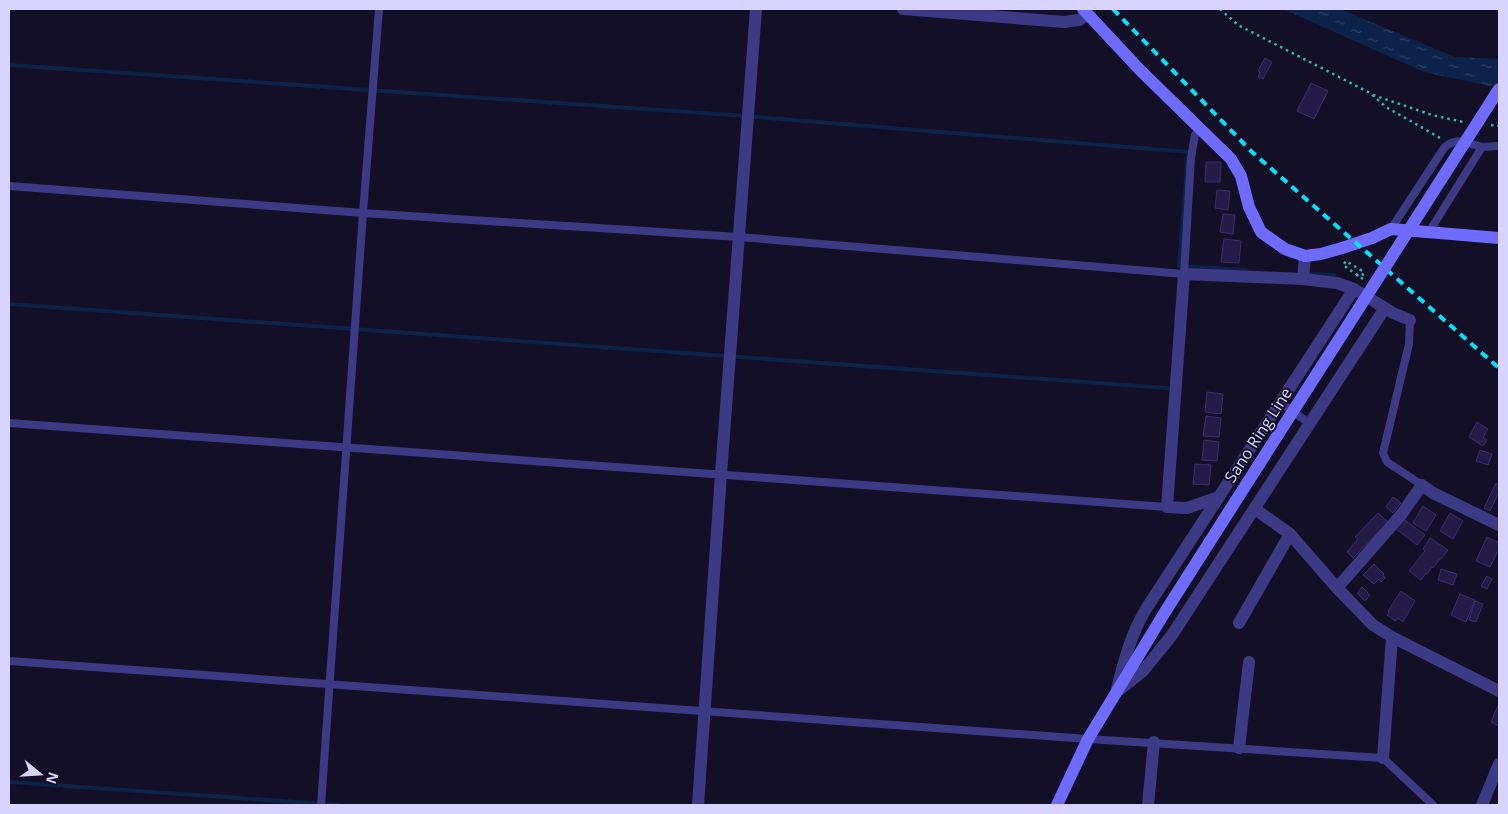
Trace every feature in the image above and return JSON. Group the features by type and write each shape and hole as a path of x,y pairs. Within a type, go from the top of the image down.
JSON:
{"main road":[{"path":"1085,12 1140,70 1231,159 1241,176 1249,207 1261,232 1285,249 1305,256 1322,254 1372,238 1391,229 1499,238"},
{"name":"Sano Ring Line","path":"1057,805 1088,738 1116,691 1499,89"}],"street":[{"path":"698,805 720,474 756,9"},
{"path":"903,9 1064,22 1079,20 1085,12"},
{"path":"1303,279 1305,256"},
{"path":"1223,497 1187,508 1167,508 1184,274 1303,279 1337,283 1354,289 1392,313 1410,320"},
{"path":"1116,691 1126,652 1137,624 1223,497 1354,289"},
{"path":"1116,691 1143,671 1172,636 1253,508 1385,308"},
{"path":"1337,588 1401,515 1422,485 1433,493 1499,525"},
{"path":"1253,508 1290,534 1337,588 1373,625 1392,637 1499,691"},
{"path":"1239,623 1290,534"},
{"path":"1383,758 1392,637"},
{"path":"1239,748 1249,662"},
{"path":"1148,805 1154,742"},
{"path":"1482,805 1499,764"}],"lane":[{"path":"321,805 379,9"},
{"path":"9,186 363,213 739,237 1184,274 1191,158 1196,135 1200,128"},
{"path":"1391,229 1449,143 1457,140 1482,147 1499,146"},
{"path":"1429,232 1482,147"},
{"path":"1410,320 1409,344 1384,453 1387,462 1422,485"},
{"path":"1281,403 1309,422"},
{"path":"9,423 1167,508"},
{"path":"9,661 1383,758 1433,805"}],"path":[{"path":"1220,9 1238,25 1370,93 1432,115 1471,123"},
{"path":"1370,93 1386,107 1449,143"},
{"path":"1490,125 1499,126"},
{"path":"1364,272 1346,261 1343,266 1366,282"}],"water":[{"path":"1283,9 1340,9 1455,57 1499,59 1499,88 1424,72"}],"building":[{"path":"1265,58 1272,62 1263,79 1258,77 1260,72 1258,71"},
{"path":"1311,83 1328,91 1314,119 1297,111"},
{"path":"1206,162 1221,162 1220,182 1205,182"},
{"path":"1217,190 1230,191 1228,210 1215,208"},
{"path":"1223,214 1235,215 1233,234 1220,232"},
{"path":"1224,239 1241,241 1239,263 1221,262"},
{"path":"1207,392 1223,394 1221,414 1205,412"},
{"path":"1206,416 1221,418 1219,437 1203,436"},
{"path":"1477,422 1488,429 1483,437 1487,440 1483,446 1469,437"},
{"path":"1204,440 1219,442 1217,461 1202,460"},
{"path":"1480,450 1492,454 1488,465 1476,461"},
{"path":"1195,464 1211,465 1209,485 1193,484"},
{"path":"1496,483 1499,485 1499,492 1490,511 1484,508"},
{"path":"1393,497 1401,503 1393,513 1386,507"},
{"path":"1423,506 1436,515 1426,531 1413,523"},
{"path":"1378,513 1388,522 1353,558 1347,552 1358,539 1355,537"},
{"path":"1450,513 1463,521 1453,539 1440,531"},
{"path":"1403,519 1425,535 1417,545 1396,529"},
{"path":"1487,537 1499,543 1499,549 1490,567 1476,561"},
{"path":"1430,538 1448,550 1421,580 1409,571 1425,551 1423,549"},
{"path":"1374,564 1384,574 1385,578 1381,582 1379,579 1374,584 1363,575"},
{"path":"1441,569 1457,574 1453,585 1438,580"},
{"path":"1487,576 1492,579 1487,589 1481,586"},
{"path":"1362,587 1370,595 1365,601 1357,593"},
{"path":"1401,591 1415,601 1403,622 1398,618 1396,621 1387,615"},
{"path":"1460,594 1475,600 1466,622 1451,615"},
{"path":"1475,601 1483,604 1476,622 1469,620"},
{"path":"1499,703 1499,726 1491,722"}],"waterway":[{"path":"9,65 732,115 1188,152 1179,266 1246,270"},
{"path":"1311,274 1334,275"},
{"path":"9,304 1167,388"},
{"path":"9,782 338,805"}],"railway":[{"path":"1113,9 1251,151 1499,368"}]}
